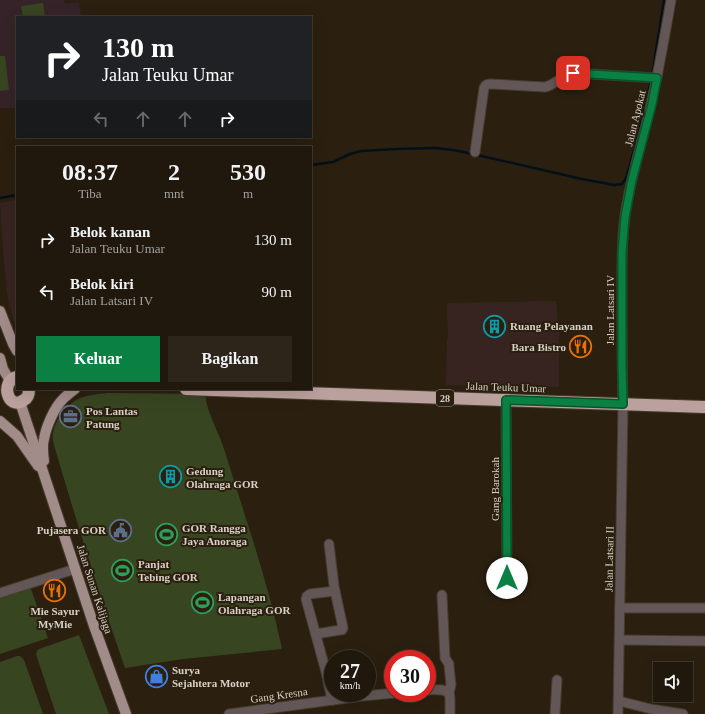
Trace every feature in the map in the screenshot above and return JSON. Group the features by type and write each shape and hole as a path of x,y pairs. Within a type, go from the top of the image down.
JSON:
{"highway":[{"path":"7,384 4,393 8,400 12,402 20,402 26,398 29,390"},
{"name":"Jalan Teuku Umar","path":"215,390 705,406"}],"main road":[{"path":"0,311 16,349"},
{"path":"0,358 7,384"},
{"path":"45,477 43,440 49,422 59,404 73,390"},
{"name":"Jalan Sunan Kalijaga","path":"20,402 94,626 126,714"},
{"path":"0,421 17,436 45,477"}],"street":[{"name":"Jalan Apokat","path":"625,217 632,180 652,104 652,77 671,0"},
{"path":"475,152 484,86 488,84 541,87 554,84 569,74 652,77"},
{"name":"Jalan Latsari IV","path":"623,404 622,253 625,217"},
{"name":"Gang Barokah","path":"506,400 507,578"},
{"name":"Jalan Latsari II","path":"618,714 623,404"},
{"path":"316,634 340,630 343,628 335,590 329,544"},
{"path":"0,593 75,569"},
{"path":"324,663 306,597 310,594 335,590"},
{"path":"442,595 445,658 449,665 451,685 448,693"},
{"path":"620,608 705,608"},
{"path":"620,640 705,641"},
{"path":"556,714 557,680"},
{"path":"436,690 443,690 448,693 450,698 450,714"},
{"name":"Gang Kresna","path":"229,714 324,701"},
{"path":"619,701 645,708 683,714"}],"shaded area":[{"path":"0,0 64,0 65,4 79,2 81,16 16,16 16,108 0,108"},
{"path":"16,200 16,328 7,292 0,203"},
{"path":"556,301 559,332 559,387 446,385 448,338 447,303"}],"green space":[{"path":"43,3 45,16 23,16 21,6"},
{"path":"0,56 5,56 9,90 0,91"},
{"name":"GOR Rangga Jaya Anoraga","path":"108,393 205,394 208,409 222,445 256,550 282,649 183,659 125,668 88,557 62,473 53,438 54,428 59,418 74,401 93,395"},
{"path":"30,586 48,638 0,654 0,596"},
{"path":"79,635 109,714 56,714 36,654 39,649"},
{"path":"20,656 24,660 43,714 0,714 0,662"}],"waterway":[{"path":"652,76 664,0"},
{"path":"312,165 333,162 350,154 361,151 435,148 473,154 582,179 614,185 622,184 626,178 637,140 651,81"},
{"path":"0,198 16,195"}],"place":[{"name":"Ruang Pelayanan","path":"495,326"},
{"name":"Bara Bistro","path":"581,347"},
{"name":"Pos Lantas Patung","path":"70,417"},
{"name":"Gedung Olahraga GOR","path":"170,477"},
{"name":"Pujasera GOR","path":"121,530"},
{"name":"GOR Rangga Jaya Anoraga","path":"166,534"},
{"name":"Panjat Tebing GOR","path":"123,570"},
{"name":"Mie Sayur MyMie","path":"55,591"},
{"name":"Lapangan Olahraga GOR","path":"202,603"},
{"name":"Surya Sejahtera Motor","path":"156,676"}],"route":[{"path":"507,578 506,400 623,404 622,253 625,217 632,180 652,104 657,78 573,73"}]}
